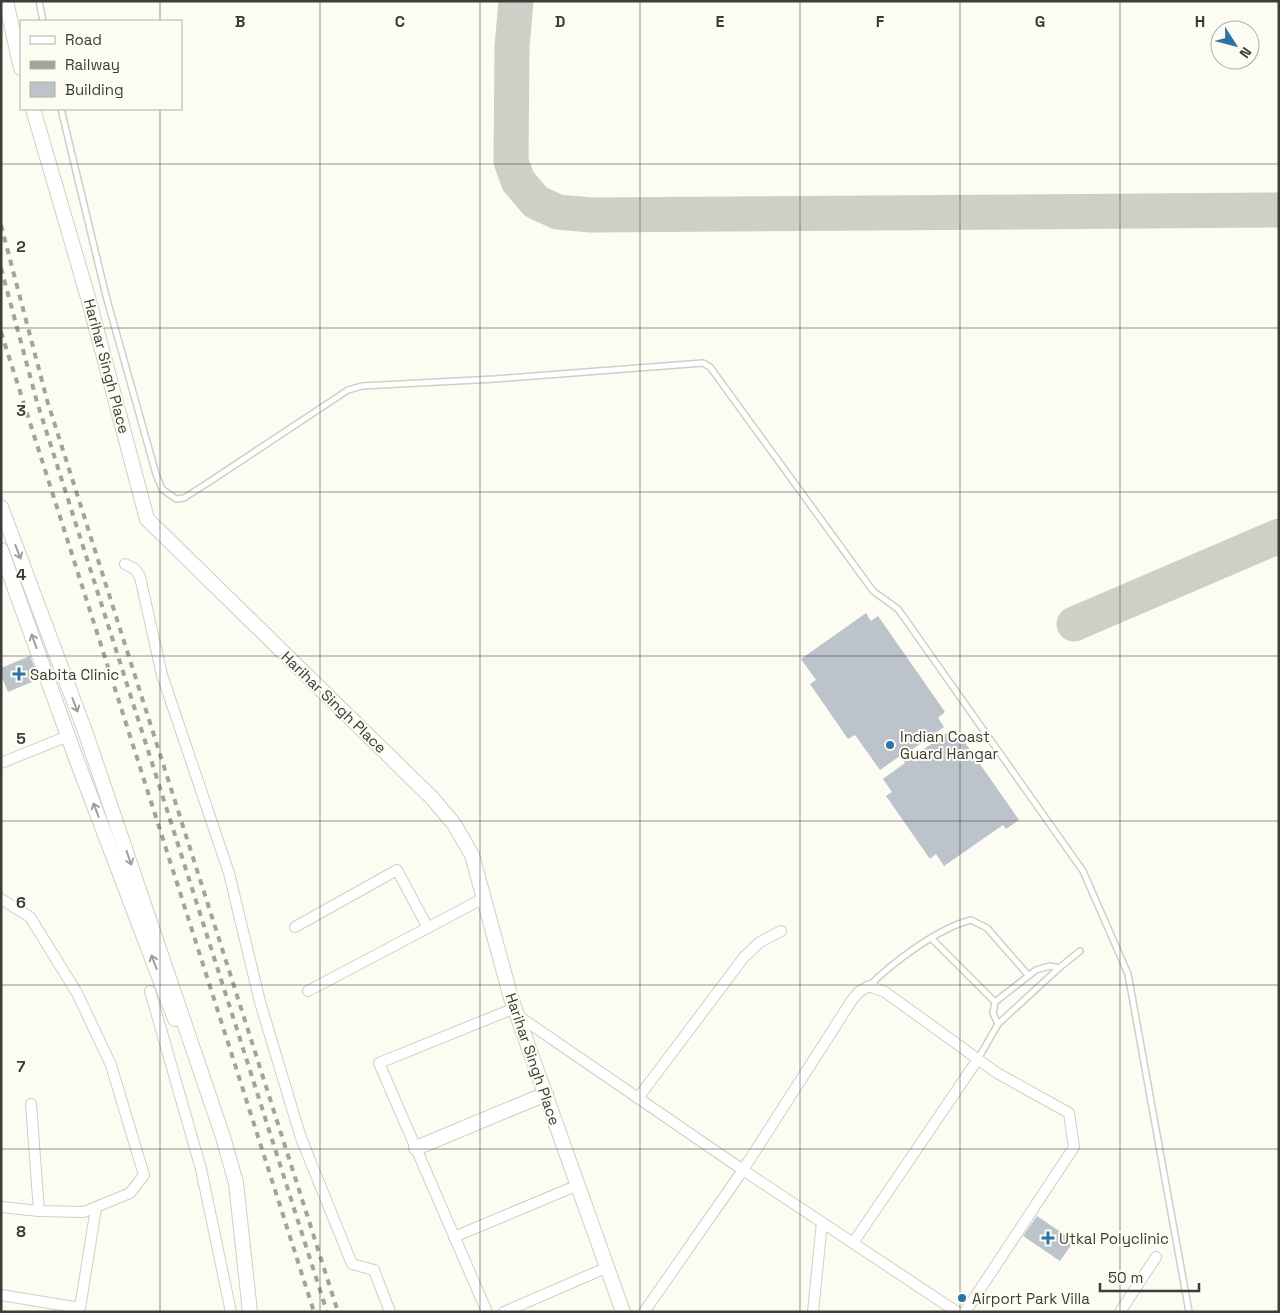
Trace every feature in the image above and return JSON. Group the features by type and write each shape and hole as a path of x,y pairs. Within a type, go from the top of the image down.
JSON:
{"street":[{"path":"6,1 20,64"},
{"name":"Harihar Singh Place","path":"32,110 90,301 147,520 432,798 454,824 472,855 516,1011 623,1312"},
{"path":"1,507 85,731 224,1137 236,1183 250,1312"},
{"path":"1,550 68,736 210,1112 224,1137"},
{"path":"125,564 135,570 140,577 162,675 229,873 260,1002 301,1138 352,1264 374,1270 390,1312"},
{"path":"1,763 68,736"},
{"path":"295,926 397,870 428,928"},
{"path":"308,991 484,898"},
{"path":"1,899 30,917 77,993 111,1065 144,1175 130,1194 84,1212 39,1211 1,1207"},
{"path":"638,1098 744,957 760,942 781,931"},
{"path":"644,1312 652,1307 852,1000 859,992 869,986 885,992 997,1073 1070,1113 1074,1147 965,1312"},
{"path":"150,991 200,1169 231,1312"},
{"path":"487,1312 379,1063 516,1011 743,1170 957,1312"},
{"path":"854,1243 978,1059"},
{"path":"416,1148 546,1094"},
{"path":"31,1104 39,1211"},
{"path":"454,1237 578,1186"},
{"path":"1,1295 80,1308 96,1208"},
{"path":"811,1311 822,1222"},
{"path":"1120,1312 1156,1257"},
{"path":"504,1312 608,1267"}],"lane":[{"path":"39,1 43,20"},
{"path":"61,110 106,296 156,474 162,489 176,499 184,498 348,390 362,386 495,379 703,363 710,367 874,591 898,609 1083,871 1128,974 1189,1312"},
{"path":"869,986 887,968 932,939 963,922 971,920 979,923 994,935 1028,975"},
{"path":"932,939 995,1002"},
{"path":"978,1059 998,1024 1080,951"},
{"path":"998,1024 993,1013 995,1002 1028,975 1044,967 1059,968"}],"building":[{"name":"Indian Coast Guard Hangar","path":"866,613 871,621 878,616 945,712 938,718 944,727 910,751 914,756 947,733 951,739 959,734 1019,820 1006,829 1003,825 944,866 936,854 930,859 886,796 892,792 883,779 905,763 900,756 880,770 855,735 848,739 810,684 816,680 801,659"},
{"path":"30,656 39,679 8,692 1,675 1,668"},
{"path":"1037,1216 1074,1241 1060,1261 1023,1236"}],"taxiway":[{"path":"516,1 512,47 511,161 518,181 536,202 558,212 591,215 1279,210"},
{"path":"1074,624 1279,536"}],"railway":[{"path":"1,225 47,400 338,1312"},
{"path":"1,268 37,402 327,1312"},
{"path":"1,332 314,1312"}],"place":[{"name":"Sabita Clinic","path":"19,674"},
{"name":"Indian Coast Guard Hangar","path":"890,745"},
{"name":"Utkal Polyclinic","path":"1048,1238"},
{"name":"Airport Park Villa","path":"962,1298"}]}
